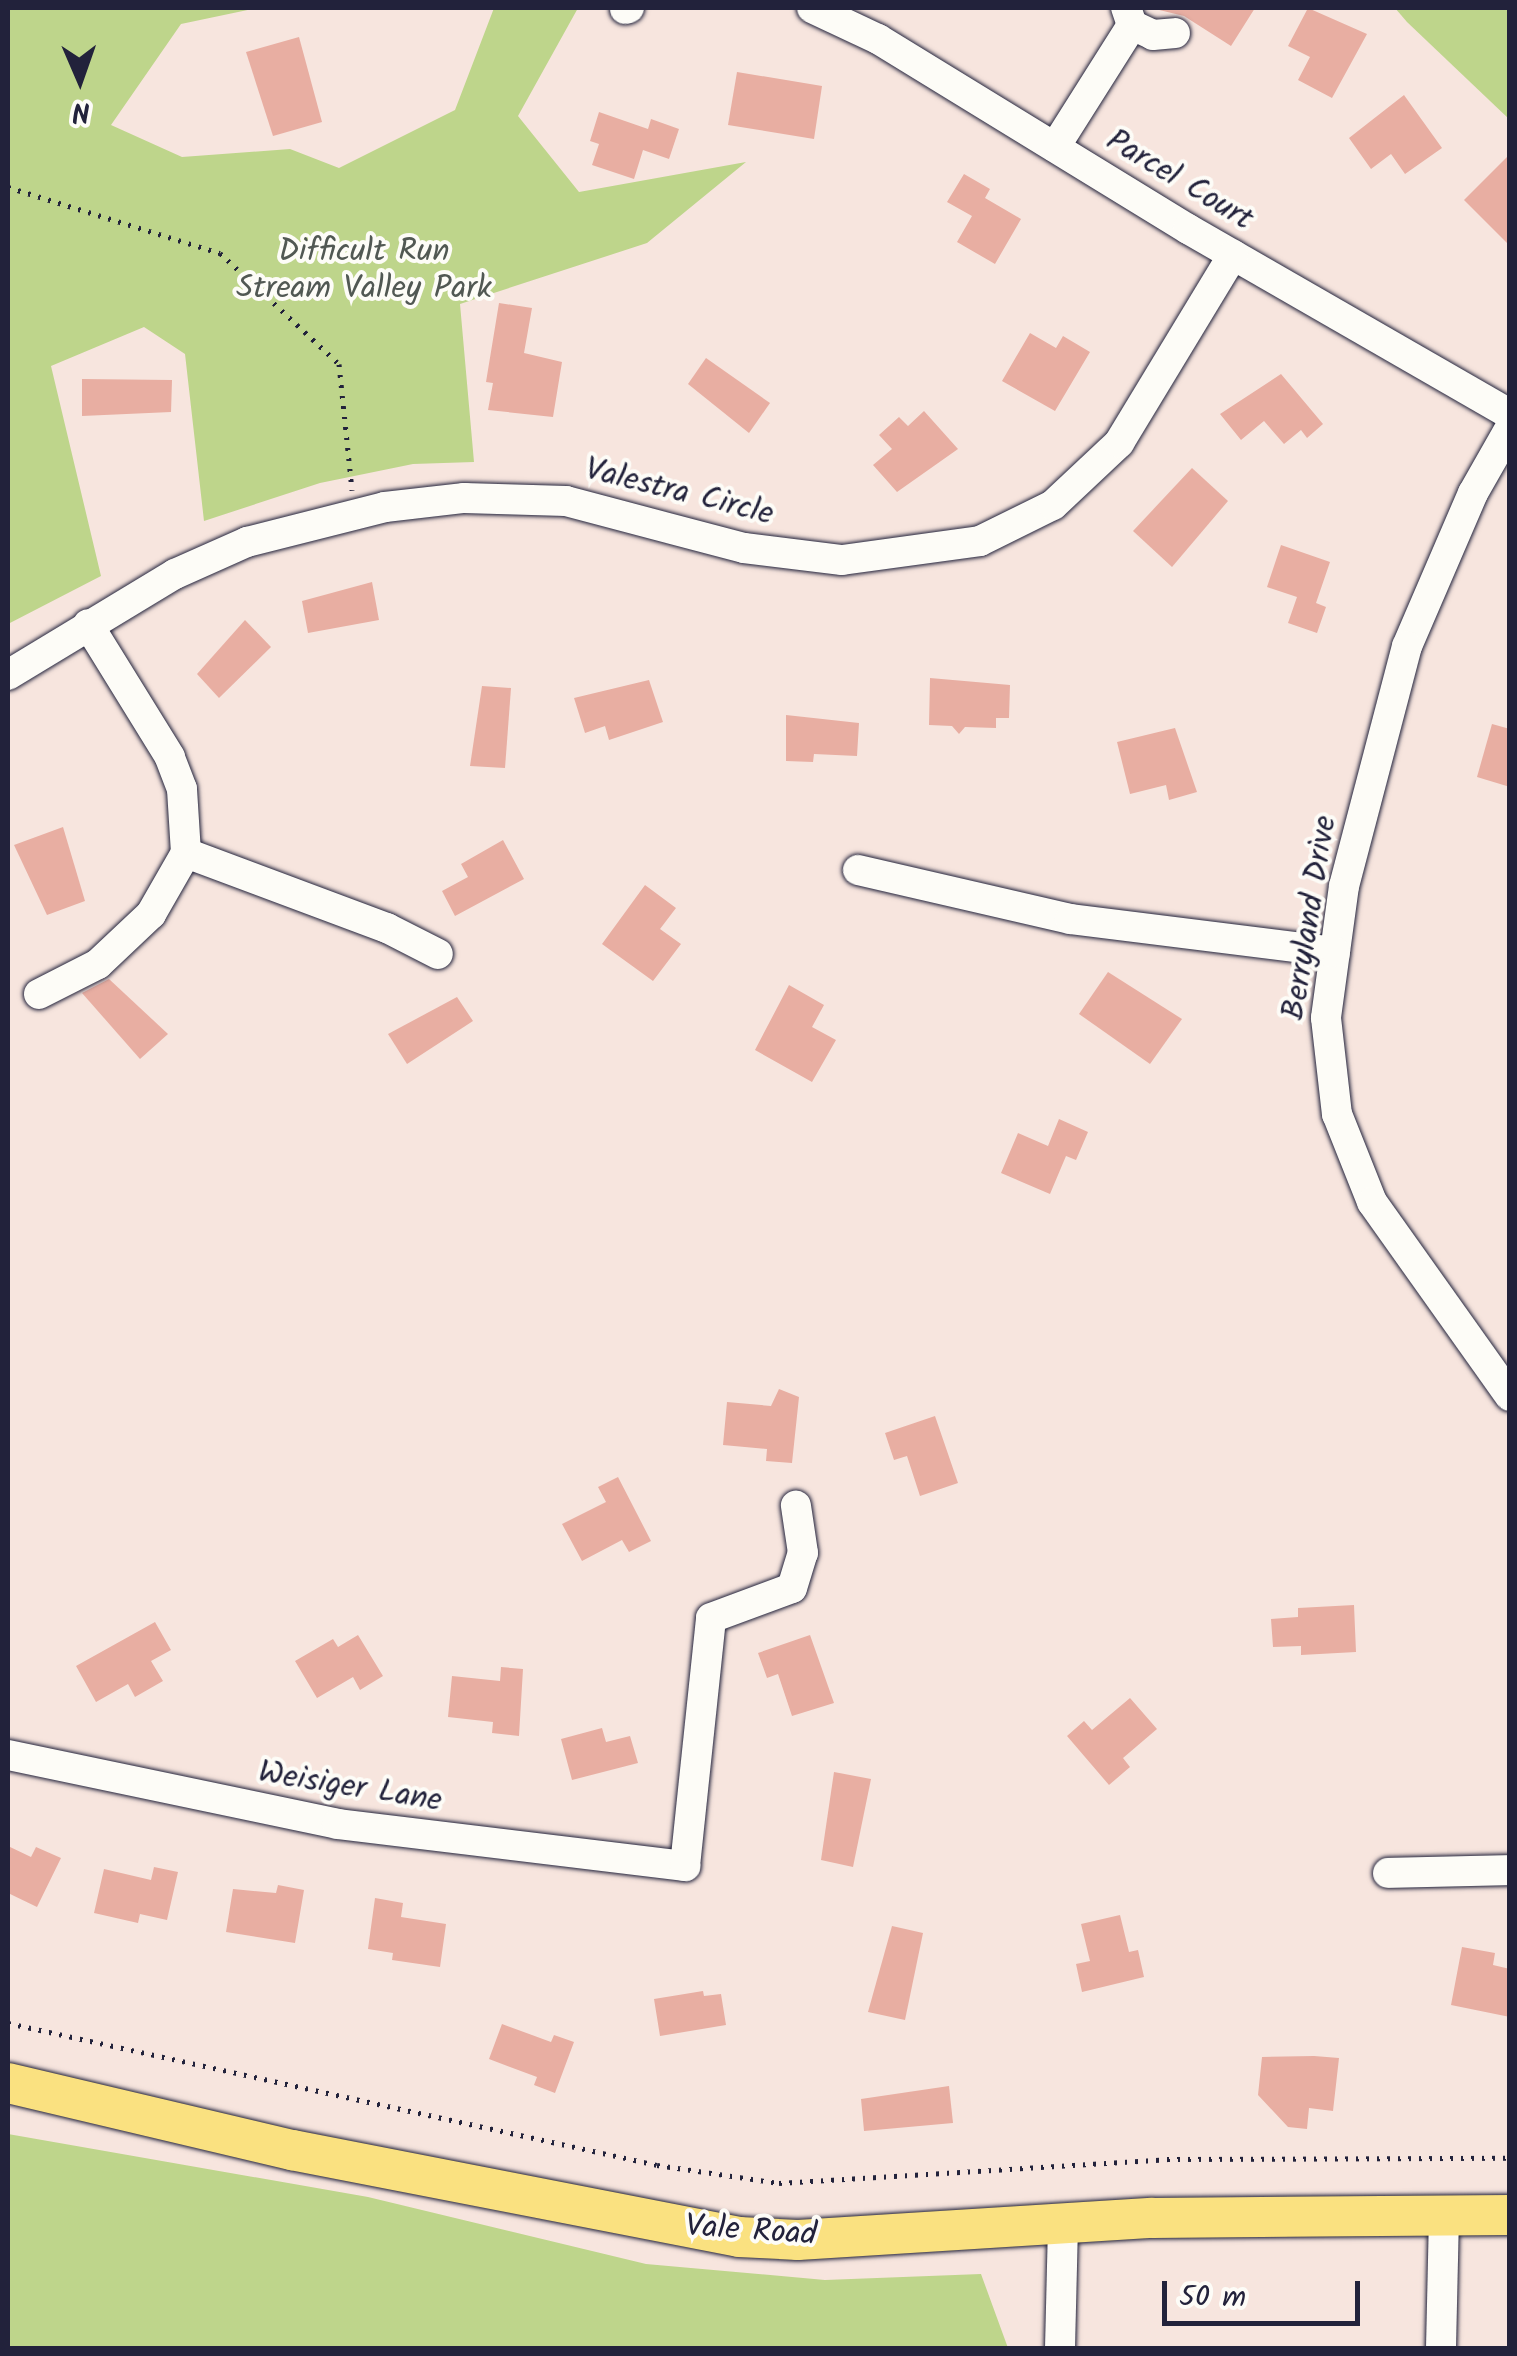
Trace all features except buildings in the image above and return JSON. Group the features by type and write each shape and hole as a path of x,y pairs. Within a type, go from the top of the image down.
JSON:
{"main road":[{"name":"Vale Road","path":"8,2083 292,2150 739,2237 798,2240 1063,2222 1510,2215"}],"street":[{"name":"Parcel Court","path":"812,8 878,39 1233,255 1510,414"},
{"path":"1054,147 1130,16 1153,35 1175,33"},
{"name":"Valestra Circle","path":"8,675 88,624 247,542 356,513 464,498 566,501 744,548 842,560 980,541 1053,505 1119,443 1233,255"},
{"name":"Berryland Drive","path":"1510,428 1459,523 1407,646 1344,886 1326,1042 1332,1091 1352,1160 1396,1243 1510,1396"},
{"path":"40,994 98,964 151,914 186,853 182,789 170,757 88,624"},
{"path":"186,853 387,928 438,954"},
{"path":"858,870 1070,919 1335,952"},
{"name":"Weisiger Lane","path":"8,1755 337,1824 685,1866 710,1618 792,1588 803,1552 796,1506"},
{"path":"1388,1872 1510,1870"},
{"path":"1444,2216 1451,2346"},
{"path":"1060,2348 1063,2222"}],"path":[{"path":"8,186 220,253 339,364 356,513"},
{"path":"8,2023 637,2161 778,2184 1167,2159 1510,2158"}],"green space":[{"name":"Difficult Run Stream Valley Park","path":"8,8 257,8 181,24 111,125 182,157 290,149 339,168 455,110 494,8 578,8 518,116 579,192 746,162 647,243 460,304 474,462 413,464 320,483 204,521 185,354 144,327 51,366 101,576 8,624"},
{"path":"1395,8 1509,8 1509,119 1407,22"},
{"path":"8,2134 368,2197 646,2264 825,2280 981,2274 1008,2348 8,2348"}]}
